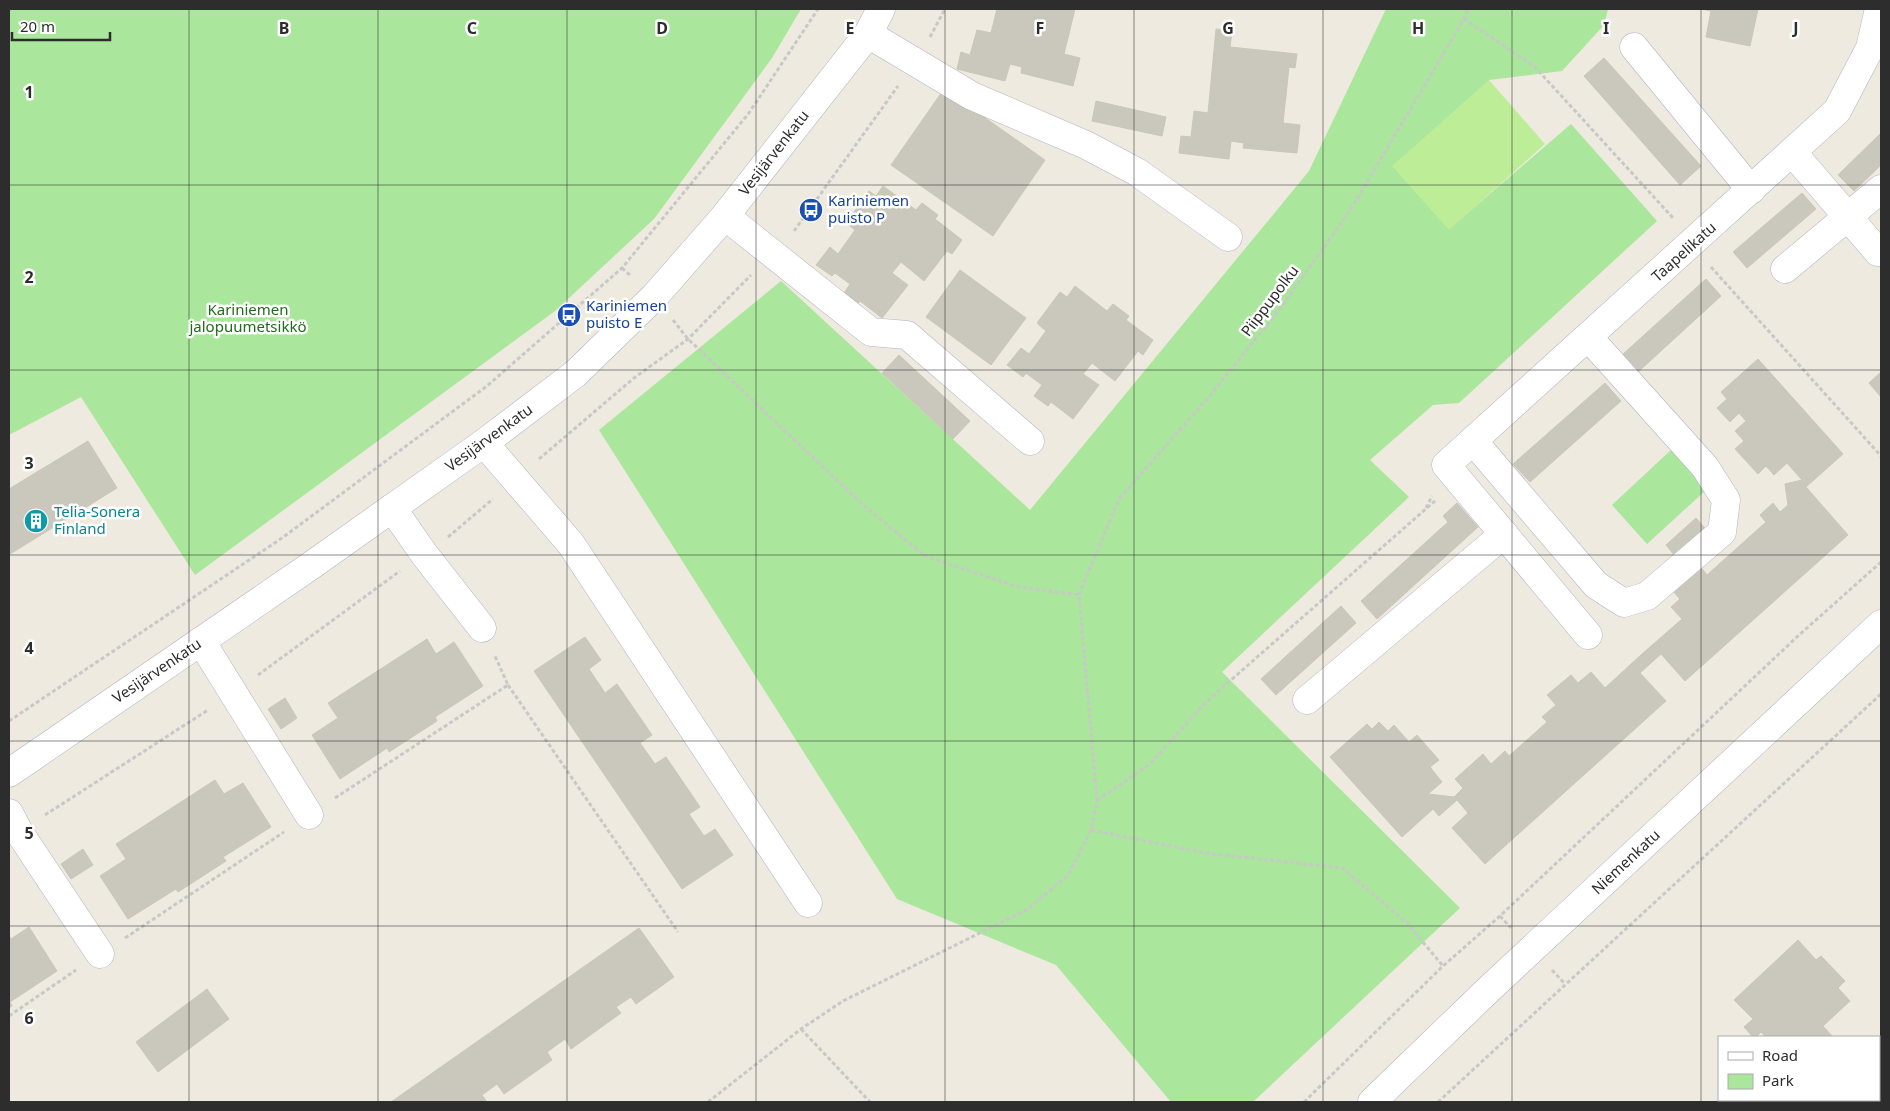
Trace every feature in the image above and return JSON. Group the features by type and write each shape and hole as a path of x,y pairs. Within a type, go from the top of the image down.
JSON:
{"street":[{"name":"Vesijärvenkatu","path":"9,773 392,508 484,443 575,374 654,297 725,216 868,34 880,9"},
{"name":"Taapelikatu","path":"1504,534 1446,465 1474,442 1837,111 1875,50 1879,9"},
{"path":"868,34 972,96 1086,145 1137,172 1228,236"},
{"path":"1634,46 1751,190"},
{"path":"1792,152 1878,252"},
{"path":"1785,269 1881,189"},
{"path":"725,216 871,332 907,335 1030,442"},
{"path":"1474,442 1596,585 1624,603 1647,596 1722,532 1726,500 1704,467 1588,338"},
{"path":"484,443 571,544 808,903"},
{"path":"392,508 424,554 482,628"},
{"path":"1307,700 1504,534 1588,635"},
{"name":"Niemenkatu","path":"1372,1102 1495,983 1881,624"},
{"path":"201,641 309,815"},
{"path":"14,823 100,954"}],"path":[{"path":"9,721 282,538 487,386 622,268 749,113 818,9"},
{"path":"14,823 233,694 451,534 634,378 688,339 799,226 924,48 945,9"},
{"name":"Piippupolku","path":"1079,595 1119,499 1207,399 1279,310 1351,208 1464,19 1468,9"},
{"path":"1464,19 1534,66 1679,224"},
{"path":"1710,265 1881,456"},
{"path":"622,268 654,297 688,339 862,504 925,556 1018,587 1079,595 1097,800 1091,830 1068,875 1028,909 843,1001 801,1029 708,1102"},
{"path":"1097,800 1150,764 1206,702 1424,511"},
{"path":"1304,1102 1443,966 1500,916 1798,636 1881,562"},
{"path":"508,685 678,932"},
{"path":"1438,1102 1881,694"},
{"path":"1091,830 1205,853 1342,868 1407,923 1443,966"},
{"path":"801,1029 870,1102"}],"green space":[{"name":"Kariniemen jalopuumetsikkö","path":"9,9 801,9 772,58 654,219 555,311 195,575 81,397 9,435"},
{"path":"1386,9 1608,9 1604,25 1562,71 1489,80 1449,229 1571,124 1657,221 1459,403 1433,405 1370,460 1409,497 1222,672 1460,908 1253,1102 1171,1102 1056,965 897,899 599,430 781,281 1030,510 1309,171"},
{"path":"1489,80 1545,144 1449,230 1392,166"},
{"path":"1671,450 1706,490 1647,544 1612,505"}],"building":[{"path":"997,9 1075,9 1064,54 1080,58 1073,86 1021,73 1022,67 1010,64 1005,81 957,69 961,52 970,55 977,30 991,33"},
{"path":"1702,9 1758,9 1750,46 1706,37 1711,11"},
{"path":"1216,29 1232,31 1230,47 1297,54 1295,68 1289,67 1283,123 1300,125 1297,153 1243,148 1244,143 1231,141 1229,159 1179,153 1181,136 1191,137 1194,111 1208,113"},
{"path":"1604,58 1701,166 1680,185 1584,76"},
{"path":"944,89 1045,160 993,236 891,165"},
{"path":"1096,101 1166,117 1162,136 1092,121"},
{"path":"1881,133 1881,165 1854,191 1838,175"},
{"path":"883,186 916,210 922,203 938,215 935,219 962,240 952,254 947,251 924,281 901,262 892,273 908,285 882,318 860,301 857,305 843,295 850,284 835,273 832,276 816,265 830,247 838,254 855,230 846,223 869,191 876,196"},
{"path":"1802,193 1816,209 1747,268 1733,252"},
{"path":"960,270 1026,318 991,365 926,317"},
{"path":"1706,279 1721,296 1638,372 1622,355"},
{"path":"1075,286 1107,311 1113,304 1129,316 1126,320 1153,340 1143,355 1138,351 1115,381 1092,363 1083,374 1099,385 1073,419 1051,402 1048,406 1034,396 1042,385 1026,373 1023,377 1007,365 1021,348 1029,354 1046,331 1037,323 1060,292 1067,297"},
{"path":"899,355 970,421 953,439 882,373"},
{"path":"1758,359 1843,454 1806,487 1848,535 1685,681 1661,654 1651,663 1642,654 1682,619 1671,607 1680,599 1672,590 1699,565 1707,575 1766,522 1760,515 1773,503 1780,512 1788,505 1785,484 1802,480 1787,463 1774,475 1766,466 1758,474 1735,449 1744,441 1735,431 1746,421 1739,413 1730,422 1717,408 1727,399 1721,392"},
{"path":"1881,372 1881,397 1869,383"},
{"path":"1605,383 1621,401 1530,482 1513,464"},
{"name":"Telia-Sonera Finland","path":"88,441 117,488 10,554 9,489"},
{"path":"1457,503 1478,527 1377,619 1361,601 1448,522 1443,516"},
{"path":"1696,518 1710,534 1679,561 1666,545"},
{"path":"1341,606 1356,623 1276,695 1261,679"},
{"path":"585,637 601,660 589,669 605,693 617,684 652,735 640,743 655,764 666,757 700,807 689,814 704,836 715,829 733,855 682,889 534,671"},
{"path":"427,639 436,654 454,642 483,686 435,717 437,721 389,752 387,748 340,779 312,735 338,718 328,703"},
{"path":"1642,654 1651,663 1640,673 1666,701 1485,864 1452,828 1468,813 1457,800 1439,816 1433,809 1402,837 1330,757 1367,724 1372,729 1379,722 1388,731 1394,725 1409,742 1417,735 1439,760 1430,767 1442,782 1428,794 1454,797 1463,788 1455,779 1483,754 1491,764 1505,751 1509,756 1547,722 1542,717 1556,705 1547,695 1571,675 1578,683 1591,672 1605,688"},
{"path":"285,698 297,718 281,729 268,709"},
{"path":"215,780 224,794 243,783 271,827 223,857 226,861 178,892 176,889 128,919 100,876 126,859 116,844"},
{"path":"83,849 93,865 71,879 61,864"},
{"path":"29,927 57,971 10,1002 12,1006 9,1008 9,936 11,939"},
{"path":"639,928 674,977 636,1004 631,997 616,1007 621,1013 571,1049 565,1039 547,1052 552,1060 504,1094 497,1084 482,1095 487,1102 391,1102"},
{"path":"1798,940 1816,960 1821,956 1845,981 1838,988 1850,1001 1823,1026 1832,1036 1765,1036 1761,1032 1757,1036 1752,1036 1744,1027 1753,1019 1734,1000"},
{"path":"207,989 229,1019 158,1072 136,1042"}],"place":[{"name":"Kariniemen puisto P","path":"811,210"},
{"name":"Kariniemen puisto E","path":"569,315"},
{"name":"Telia-Sonera Finland","path":"36,521"}]}
